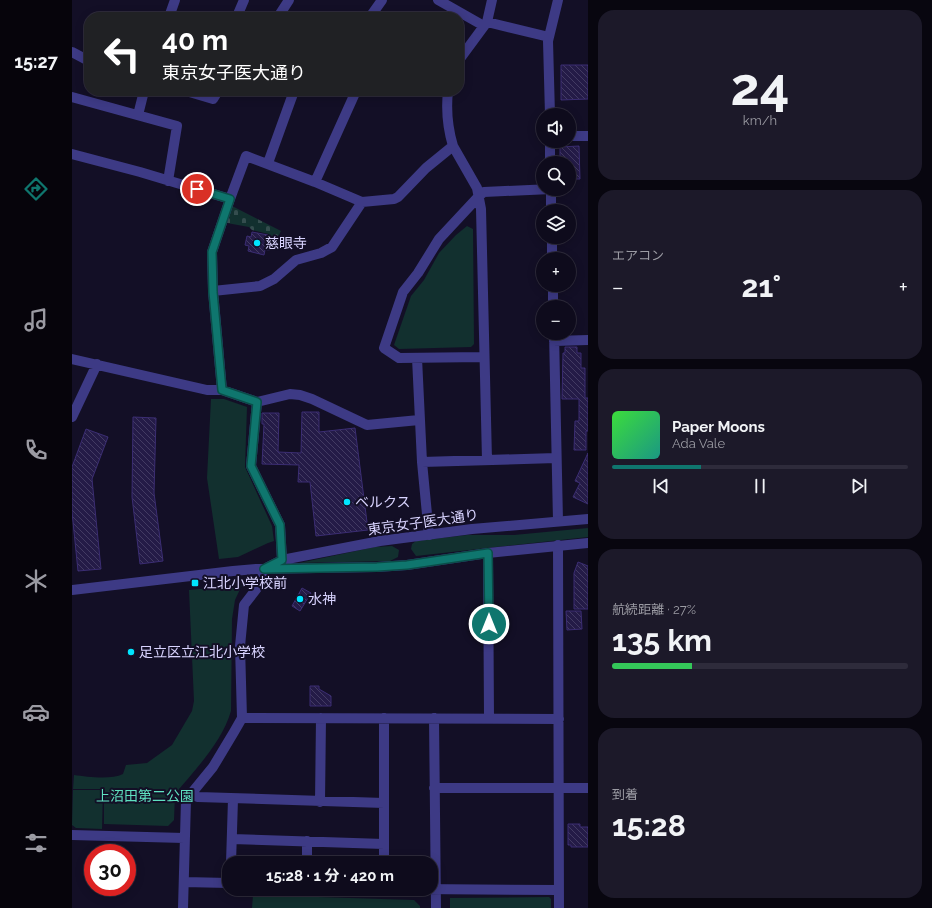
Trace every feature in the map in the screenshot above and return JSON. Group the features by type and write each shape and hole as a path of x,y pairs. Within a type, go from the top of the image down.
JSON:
{"street":[{"path":"171,12 175,0"},
{"path":"239,12 244,0"},
{"path":"281,12 289,0"},
{"path":"374,12 382,0"},
{"path":"438,0 462,12"},
{"path":"464,53 485,24 492,0"},
{"path":"550,108 549,37 558,0"},
{"path":"464,13 485,24 549,37"},
{"path":"72,52 84,59"},
{"path":"138,115 143,96"},
{"path":"203,96 213,99 215,96"},
{"path":"268,163 292,96"},
{"path":"315,182 354,96"},
{"path":"446,96 453,146 480,195 487,460"},
{"path":"72,97 177,126 168,181"},
{"path":"576,136 588,136"},
{"path":"222,390 213,292 212,252 246,156 268,163 362,202 394,199 398,197 426,168 453,146"},
{"path":"72,154 140,172 230,199"},
{"path":"484,357 398,358 384,348 403,292 418,273 439,239 480,195 484,192 536,190"},
{"path":"213,292 260,286 274,280 296,260 321,253 332,247 362,202"},
{"path":"576,339 588,340"},
{"path":"554,340 558,521"},
{"path":"72,358 207,390 222,390 257,402 290,394 300,395 312,398 367,424 419,420"},
{"path":"417,358 422,462 430,535"},
{"path":"72,417 97,364"},
{"path":"257,402 251,466 280,525 282,560"},
{"path":"422,462 556,458"},
{"name":"東京女子医大通り","path":"264,569 282,560 372,543 472,529 588,519"},
{"name":"東京女子医大通り","path":"72,590 233,570 407,565 488,553 588,543"},
{"path":"558,545 559,908"},
{"path":"488,553 489,718"},
{"path":"183,908 186,800 213,767 242,718 240,646 244,605 261,583 264,569"},
{"path":"242,718 559,718"},
{"path":"320,802 321,718"},
{"path":"384,718 384,856"},
{"path":"434,718 435,856"},
{"path":"434,788 588,788"},
{"path":"190,794 198,797 233,799 384,803"},
{"path":"231,856 233,799"},
{"path":"72,835 184,838"},
{"path":"232,839 384,844"},
{"path":"307,841 307,856"},
{"path":"184,882 222,883"},
{"path":"438,890 559,890"},
{"path":"436,896 436,908"}],"green space":[{"path":"232,206 281,231 276,241 269,239 269,234 252,230 249,227 227,223"},
{"path":"467,226 473,229 474,344 471,347 399,349 394,345 411,296 424,280 439,253"},
{"path":"211,399 224,399 247,407 245,467 272,526 274,541 238,557 219,559 207,478"},
{"path":"588,528 588,537 416,556 411,549 412,544 416,541 467,535 514,535"},
{"path":"392,546 399,550 398,557 390,561 299,563 375,547"},
{"name":"上沼田第二公園","path":"242,585 235,600 232,619 231,711 215,745 175,794 174,820 168,826 104,824 104,789 73,789 74,775 99,778 118,776 123,774 126,765 147,763 172,745 192,711 194,701 189,590"},
{"path":"73,790 103,790 102,829 76,828 72,825"},
{"path":"253,896 414,900 420,906 420,908 252,908"},
{"path":"549,897 551,899 551,908 450,908 450,898"}],"building":[{"path":"561,65 588,65 588,99 561,100"},
{"path":"576,146 579,146 580,179 576,179 576,156 560,156 560,148 576,148"},
{"path":"252,232 268,235 267,240 272,241 270,250 265,250 264,255 248,251 249,246 245,245 247,236 251,237"},
{"path":"565,347 577,347 577,353 581,353 581,368 585,368 585,398 588,398 588,431 586,431 586,450 574,450 575,421 579,421 579,399 562,399 563,353 565,353"},
{"path":"302,412 319,412 319,432 355,428 368,530 316,536 310,482 298,482 299,465 262,464 264,424 262,424 262,413 279,413 278,452 301,453"},
{"path":"133,417 156,418 154,493 163,561 140,564 132,497"},
{"path":"86,429 108,437 92,479 101,569 78,571 72,512 72,467"},
{"path":"588,453 588,504 573,497 580,483 575,481"},
{"path":"578,562 588,566 588,609 574,609 574,573"},
{"path":"302,588 311,593 300,611 292,606"},
{"path":"566,611 581,611 582,629 567,630"},
{"path":"310,686 319,686 319,689 331,696 331,706 310,706"},
{"path":"568,824 580,824 580,827 588,827 588,847 571,847 571,845 568,845"}],"place":[{"name":"慈眼寺","path":"257,243"},
{"name":"ベルクス","path":"347,502"},
{"name":"江北小学校前","path":"195,583"},
{"name":"水神","path":"300,599"},
{"name":"足立区立江北小学校","path":"131,652"}],"route":[{"path":"197,189 230,199 212,252 215,323 222,390 252,399 257,402 255,410 251,466 280,525 282,560 264,569 407,565 488,553 489,624"}]}
